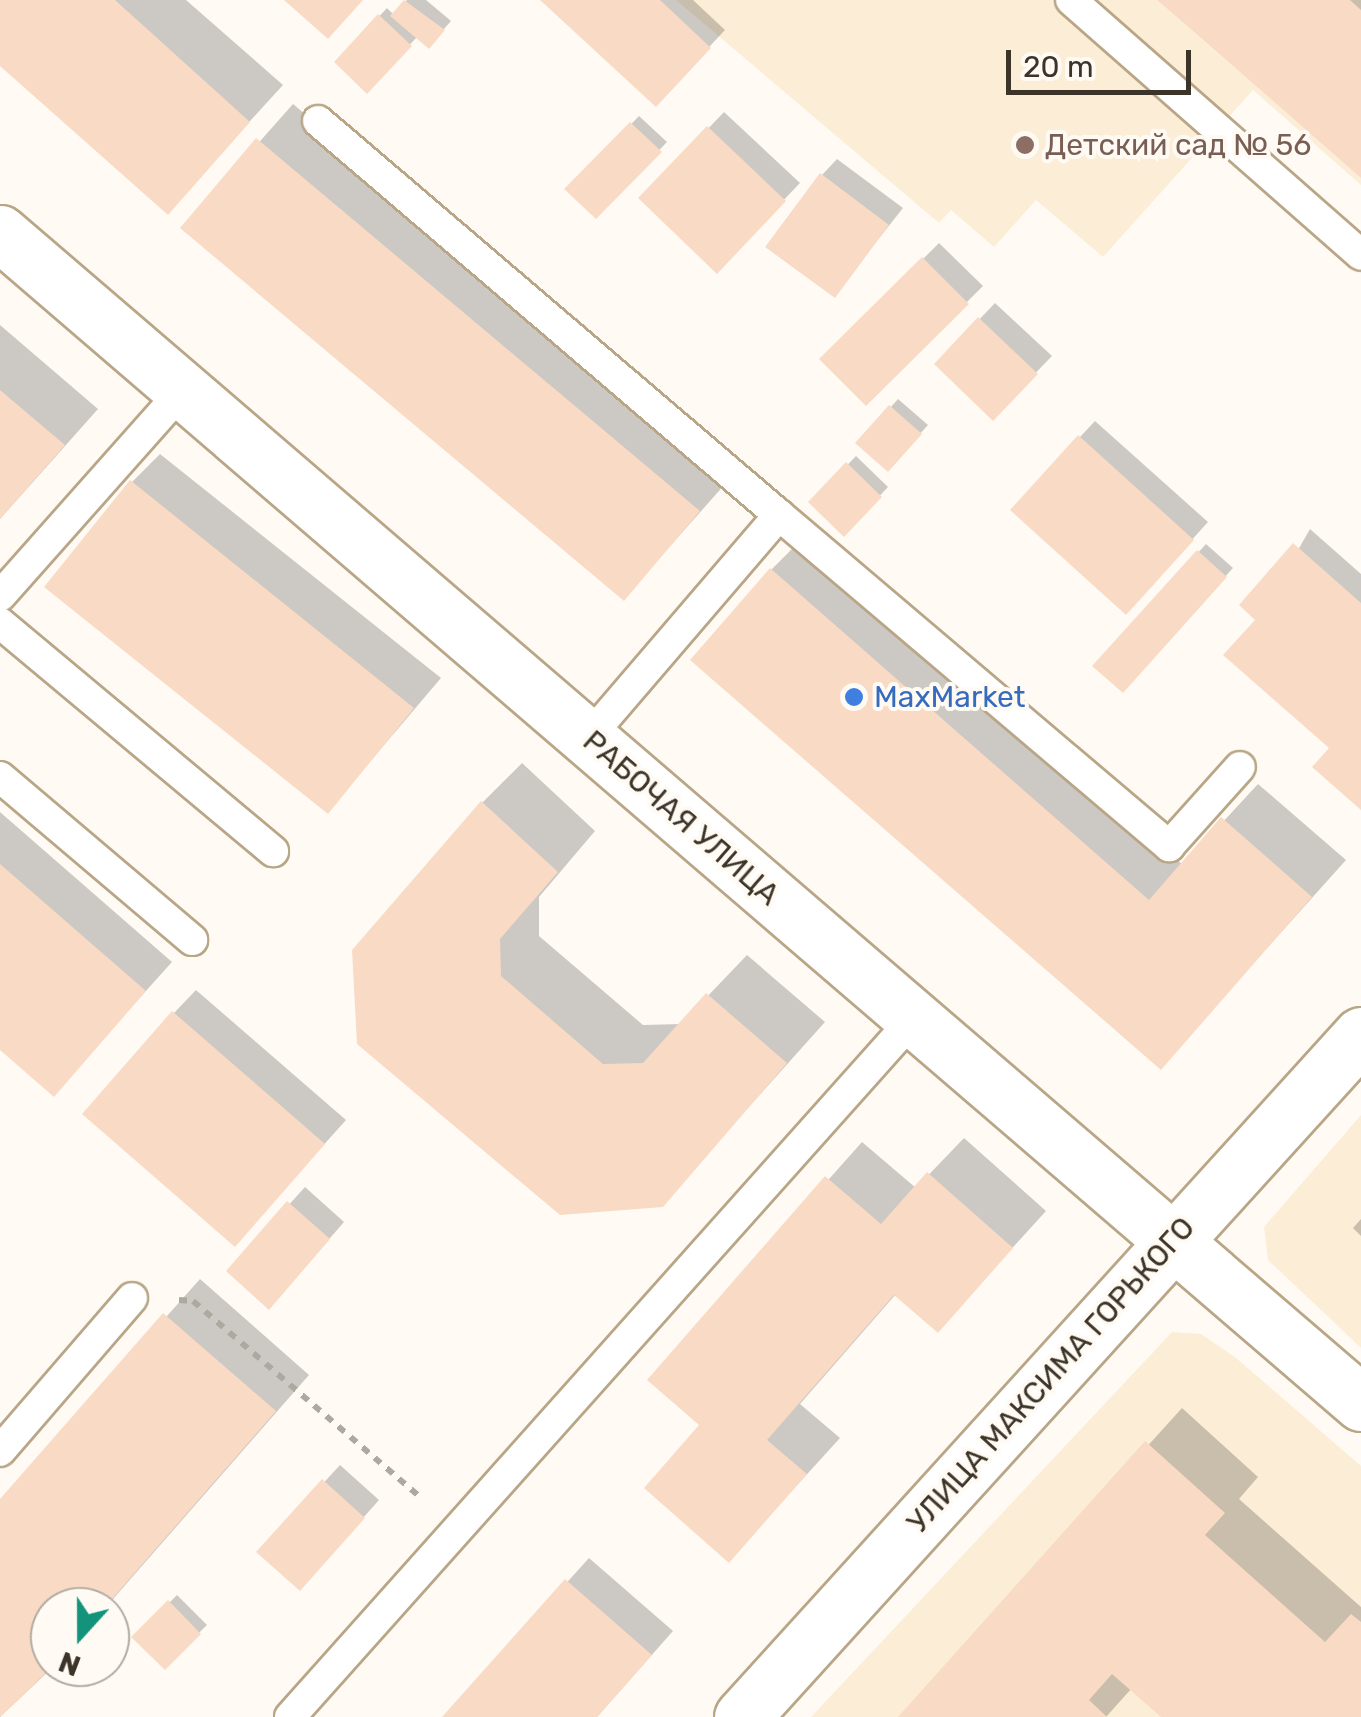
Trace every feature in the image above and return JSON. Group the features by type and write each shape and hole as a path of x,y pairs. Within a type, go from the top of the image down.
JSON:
{"street":[{"name":"РАБОЧАЯ УЛИЦА","path":"0,232 1361,1403"},
{"name":"УЛИЦА МАКСИМА ГОРЬКОГО","path":"742,1717 1361,1035"}],"lane":[{"path":"1071,0 1361,255"},
{"path":"318,120 1170,846 1240,767"},
{"path":"0,596 183,390"},
{"path":"588,738 779,514"},
{"path":"0,623 273,851"},
{"path":"0,778 192,940"},
{"path":"290,1717 914,1018"},
{"path":"0,1451 132,1298"}],"path":[{"path":"132,1298 193,1301 457,1530"}],"shaded area":[{"name":"Детский сад № 56","path":"676,0 1361,0 1361,185 1253,90 1103,257 1036,200 994,247 951,210 939,223"},
{"path":"1361,1115 1361,1348 1268,1260 1264,1227"},
{"path":"1172,1332 1201,1334 1235,1357 1361,1466 1361,1717 811,1717"}],"building":[{"path":"0,0 115,0 250,122 168,215 0,66"},
{"path":"284,0 363,0 328,39"},
{"path":"404,0 445,30 429,49 390,16"},
{"path":"540,0 660,0 711,48 656,107"},
{"path":"1158,0 1350,0 1361,10 1361,178"},
{"path":"378,14 412,46 367,94 334,62"},
{"path":"630,122 662,152 596,219 564,189"},
{"path":"707,126 786,201 717,274 638,198"},
{"path":"256,138 700,511 624,601 180,228"},
{"path":"820,173 889,225 835,298 765,247"},
{"path":"922,257 969,304 866,406 819,359"},
{"path":"978,317 1038,374 993,421 934,364"},
{"path":"0,390 65,445 0,519"},
{"path":"889,405 922,434 888,472 855,443"},
{"path":"1078,435 1194,540 1126,615 1010,510"},
{"path":"846,462 882,497 844,537 808,502"},
{"path":"130,480 414,708 328,814 44,587"},
{"path":"1293,543 1361,603 1361,810 1312,767 1329,748 1223,655 1255,620 1239,605"},
{"path":"1197,550 1227,577 1123,693 1092,666"},
{"path":"770,568 1149,900 1221,817 1312,897 1161,1070 690,660"},
{"path":"481,801 558,872 500,939 501,976 603,1064 643,1063 706,993 787,1063 663,1207 560,1215 357,1044 352,950"},
{"path":"0,864 146,991 54,1097 0,1050"},
{"path":"172,1011 325,1144 235,1247 82,1114"},
{"path":"927,1172 1013,1248 938,1333 894,1295 767,1440 807,1474 729,1563 644,1488 699,1425 647,1380 825,1176 881,1224"},
{"path":"287,1201 330,1239 269,1310 226,1271"},
{"path":"163,1313 276,1411 122,1587 30,1587 31,1687 0,1717 0,1499"},
{"path":"1145,1441 1225,1513 1205,1535 1325,1642 1351,1614 1361,1622 1361,1717 1161,1717 1112,1674 1089,1700 1107,1717 898,1717"},
{"path":"322,1479 365,1518 300,1591 256,1552"},
{"path":"565,1579 652,1655 597,1717 442,1717"},
{"path":"168,1600 201,1634 165,1670 131,1637"}],"place":[{"name":"Детский сад № 56","path":"1025,145"},
{"name":"MaxMarket","path":"854,697"}]}
